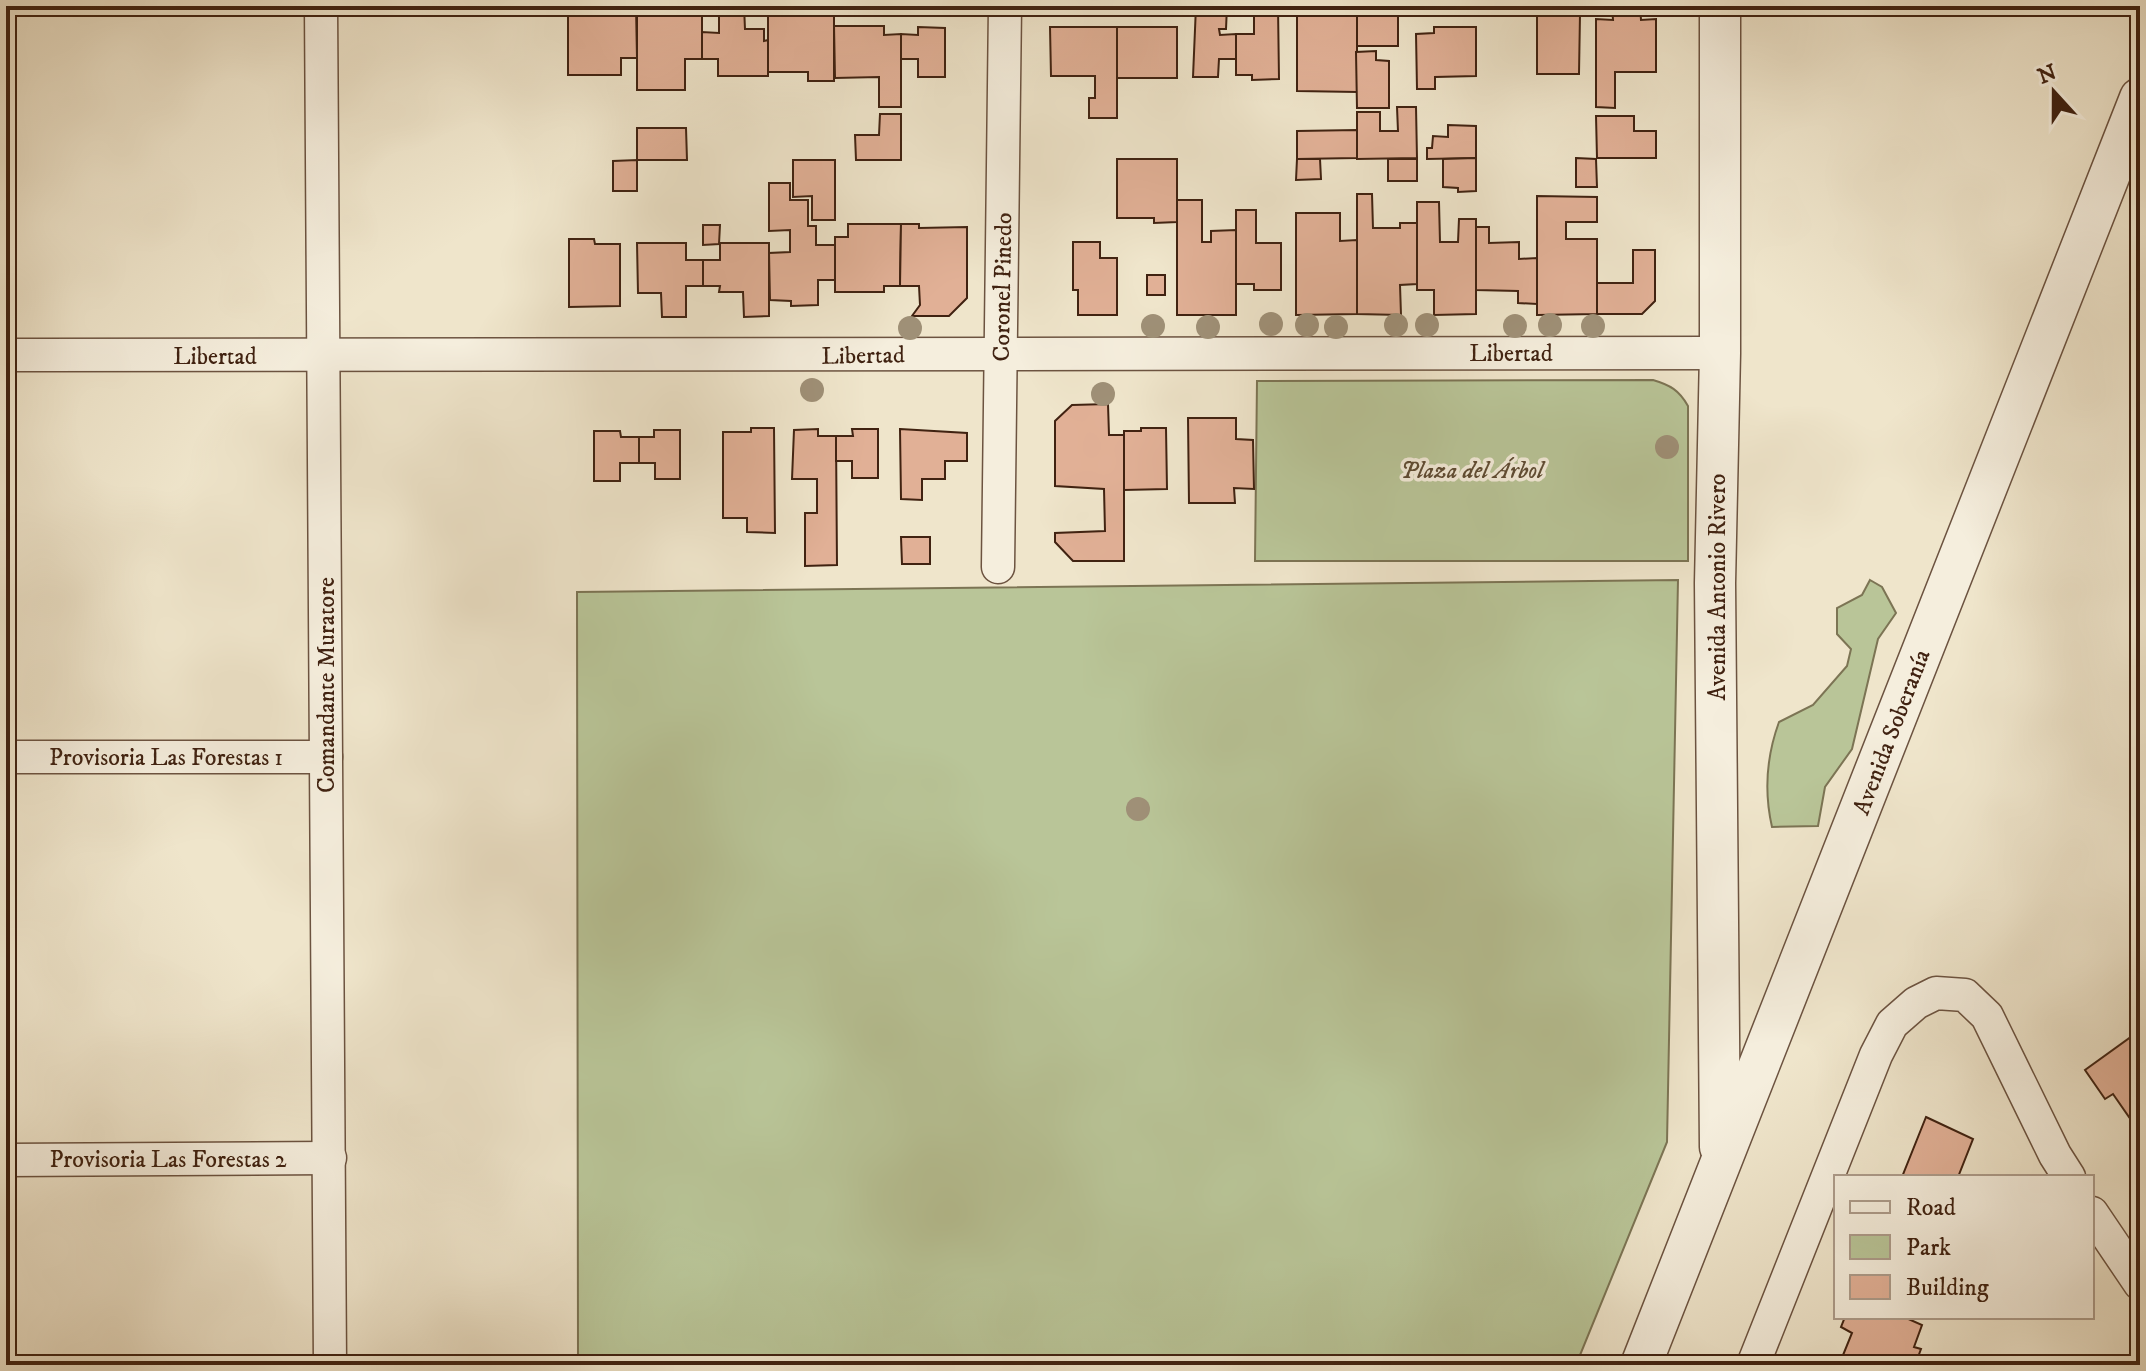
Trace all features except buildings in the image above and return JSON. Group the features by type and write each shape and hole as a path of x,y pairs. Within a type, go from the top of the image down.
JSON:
{"street":[{"name":"Comandante Muratore","path":"321,6 330,1365"},
{"name":"Coronel Pinedo","path":"998,567 1005,6"},
{"name":"Avenida Antonio Rivero","path":"1720,6 1720,353 1715,583 1720,1167"},
{"name":"Avenida Soberanía","path":"1641,1365 2140,98"},
{"name":"Libertad","path":"6,355 594,357 1001,353 1720,353"},
{"name":"Provisoria Las Forestas 1","path":"6,757 326,757"},
{"path":"1753,1365 1876,1055 1892,1024 1916,1003 1936,993 1965,995 1987,1016 2068,1175"},
{"name":"Provisoria Las Forestas 2","path":"6,1160 330,1158"},
{"path":"2094,1216 2140,1284"}],"green space":[{"name":"Plaza del Árbol","path":"1653,380 1674,389 1688,406 1688,561 1255,561 1257,381"},
{"path":"1678,580 1667,1142 1576,1365 578,1365 577,592"},
{"path":"1870,580 1882,587 1896,613 1878,639 1852,749 1825,787 1818,826 1772,827 1768,774 1779,722 1813,705 1847,666 1851,649 1837,634 1837,608 1862,595"}]}
